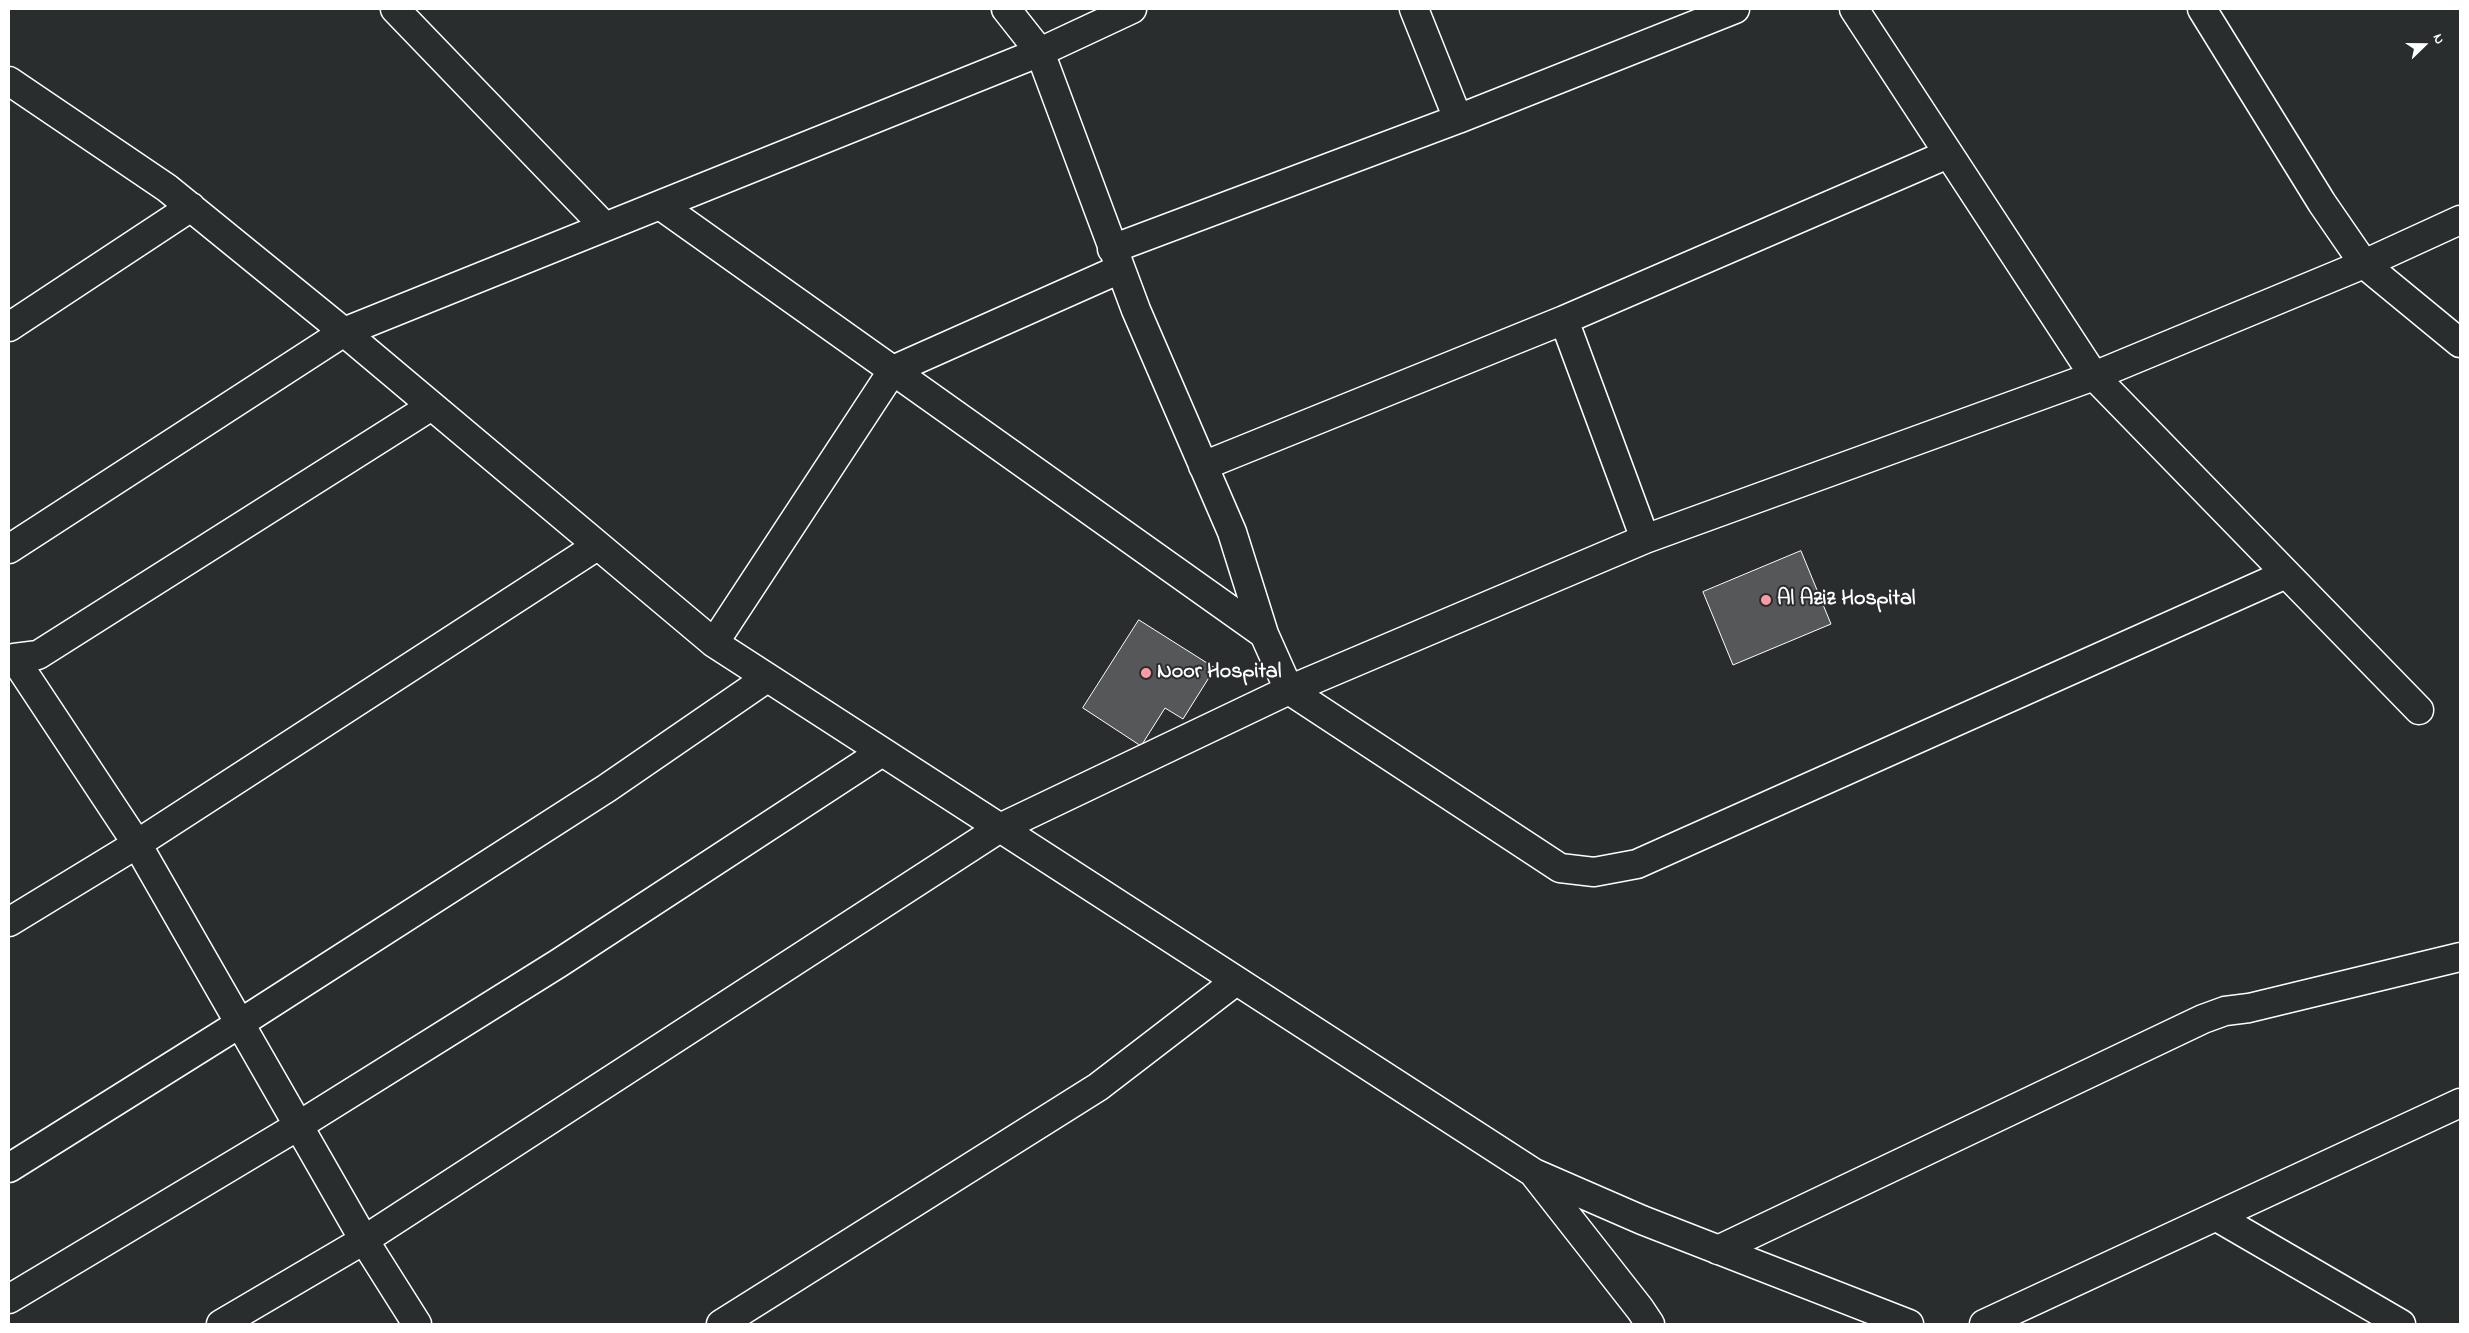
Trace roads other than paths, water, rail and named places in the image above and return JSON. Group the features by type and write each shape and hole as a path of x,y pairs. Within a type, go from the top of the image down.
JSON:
{"street":[{"path":"395,9 605,227"},
{"path":"1006,9 1040,52 1136,310 1232,532 1264,634 1288,690 1560,868 1594,872 1637,864 2286,574"},
{"path":"9,549 344,332 1040,52 1132,9"},
{"path":"1414,9 1458,119"},
{"path":"714,643 893,370 1116,259 1458,119 1735,9"},
{"path":"1854,9 2094,376 2420,710"},
{"path":"2202,9 2322,202 2364,264 2460,343"},
{"path":"13,89 167,188 344,332 430,407 714,643 767,678 1534,1173 1718,1250 1909,1324"},
{"path":"1203,466 1564,320 1948,154"},
{"path":"660,205 1264,634"},
{"path":"9,327 191,208"},
{"path":"221,1324 364,1240 1000,828 1288,690 1645,539 2094,376 2364,264 2460,220"},
{"path":"1564,320 1645,539"},
{"path":"417,1324 364,1240 137,844 11,659 38,655 430,407"},
{"path":"9,922 137,844 597,546"},
{"path":"9,1168 239,1024 607,788 767,678"},
{"path":"9,1299 298,1126 551,968 882,752"},
{"path":"1718,1250 2204,1019 2225,1011 2249,1008 2460,957"},
{"path":"722,1324 1098,1087 1236,981"},
{"path":"1984,1324 2460,1103"},
{"path":"1534,1173 1650,1324"},
{"path":"2216,1217 2401,1324"}],"place":[{"name":"Al Aziz Hospital","path":"1766,600"},
{"name":"Noor Hospital","path":"1146,673"}]}
